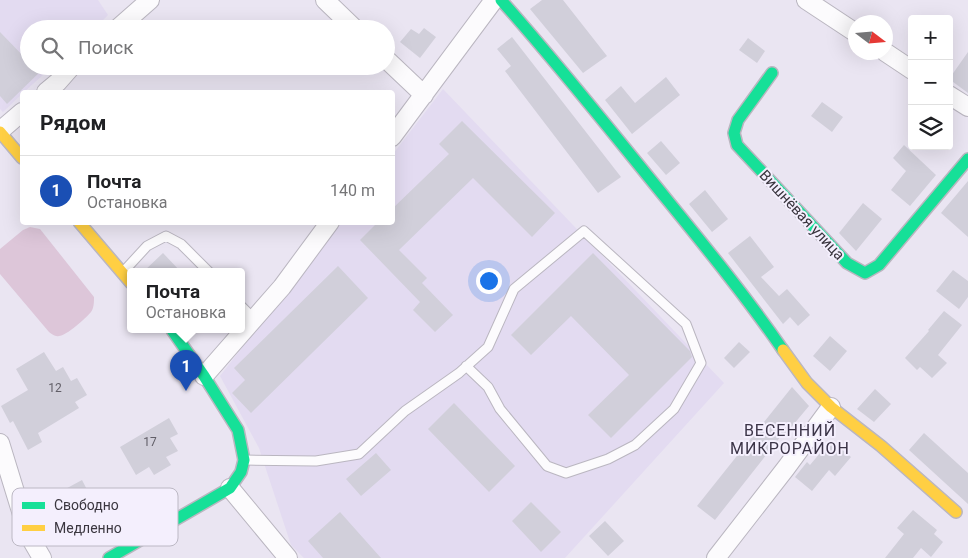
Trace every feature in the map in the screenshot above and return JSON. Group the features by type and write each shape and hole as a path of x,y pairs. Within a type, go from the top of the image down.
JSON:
{"street":[{"path":"127,20 150,0"},
{"path":"325,0 346,20"},
{"path":"395,134 494,0"},
{"path":"502,0 691,228 758,314 807,383 830,406 881,446 956,512"},
{"path":"806,0 848,28"},
{"path":"893,57 908,67"},
{"path":"395,68 424,95"},
{"name":"Вишнёвая улица","path":"772,73 766,84 745,108 734,132 737,145 847,263 865,273 879,265 968,159"},
{"path":"48,90 64,75"},
{"path":"953,98 968,107"},
{"path":"20,114 0,132 20,156"},
{"path":"82,225 127,279"},
{"path":"245,329 282,288 328,225"},
{"path":"174,333 238,430 244,460 241,472 230,488 178,518"},
{"path":"204,376 242,333"},
{"path":"716,558 786,468 830,406"},
{"path":"0,443 14,488"},
{"path":"230,488 288,558"},
{"path":"35,546 42,558"},
{"path":"109,558 130,546"}],"lane":[{"path":"244,460 316,461 358,454 405,411 459,373 466,366 488,348 514,289 584,231 686,324 701,363 674,409 635,445 608,459 566,473 547,466 500,409 488,387 466,366"},
{"path":"122,273 147,246 166,236 181,244 205,268"},
{"path":"245,310 254,319"}],"shaded area":[{"path":"0,0 98,0 108,15 103,20 20,20 20,75 43,75 26,90 20,90 20,96 3,112 0,109"},
{"path":"443,89 724,383 565,558 304,558 291,545 259,448 220,376 337,225 395,225 395,151"},
{"path":"30,227 40,229 94,297 91,312 76,326 62,335 56,336 49,332 0,274 0,249 23,230"}],"building":[{"path":"542,0 563,0 607,56 583,73 530,9"},
{"path":"424,28 436,37 420,58 400,42 411,29 419,34"},
{"path":"0,32 20,53 20,75 37,75 7,104 0,96"},
{"path":"512,37 621,177 598,193 505,71 511,66 497,49"},
{"path":"748,38 765,51 757,63 739,50"},
{"path":"968,52 968,93 953,82 953,73"},
{"path":"666,77 680,95 632,134 605,100 621,86 635,103"},
{"path":"822,102 843,117 832,132 811,116"},
{"path":"462,121 555,213 532,237 473,178 399,250 427,278 422,283 453,315 435,332 413,310 420,302 360,240 375,225 395,225 395,206 449,154 439,144"},
{"path":"661,141 680,163 666,175 647,153"},
{"path":"904,145 936,175 910,206 891,190 906,171 893,158"},
{"path":"968,181 968,237 941,213"},
{"path":"705,190 728,219 712,232 689,204"},
{"path":"863,203 882,219 856,251 839,233"},
{"path":"750,236 774,267 761,277 779,296 787,289 810,315 798,326 790,317 783,324 728,253"},
{"path":"163,253 177,268 147,268"},
{"path":"593,253 690,351 692,357 611,438 588,415 629,375 571,316 531,355 511,335"},
{"path":"338,266 368,298 251,413 232,393 245,380 234,368"},
{"path":"953,270 968,281 968,297 959,309 936,291"},
{"path":"944,311 962,325 938,355 947,363 932,378 920,367 917,370 905,358"},
{"path":"830,336 847,351 830,371 813,356"},
{"path":"739,342 750,352 734,368 724,358"},
{"path":"44,352 56,371 63,367 71,381 77,378 87,395 75,402 79,408 38,433 42,442 28,450 13,421 10,423 1,406 28,390 16,369"},
{"path":"792,387 809,406 783,437 781,436 715,520 697,506"},
{"path":"875,389 891,404 874,422 857,409"},
{"path":"454,403 515,466 489,492 428,429"},
{"path":"169,418 178,434 170,438 178,451 166,457 171,465 154,475 149,467 136,475 120,447"},
{"path":"924,433 968,473 968,504 909,450"},
{"path":"831,440 851,457 835,476 829,470 812,491 795,477 807,462 810,465"},
{"path":"376,453 391,470 361,496 346,479"},
{"path":"82,480 86,488 67,488"},
{"path":"531,502 561,532 541,552 512,521"},
{"path":"913,510 937,530 934,534 943,542 931,557 921,548 913,558 885,558 904,534 897,528"},
{"path":"340,512 381,558 323,558 308,541"},
{"path":"605,521 624,541 608,556 589,536"}],"traffic: fast":[{"path":"501,0 539,43 700,240 751,305 783,350"},
{"path":"772,73 738,120 734,133 737,145 847,263 865,273 879,265 968,159"},
{"path":"174,333 238,430 244,460 241,472 230,488 178,518"},
{"path":"109,558 130,546"}],"traffic: slow":[{"path":"0,132 20,156"},
{"path":"82,225 127,278"},
{"path":"783,350 807,383 831,407 881,446 956,512"}],"place":[{"name":"Почта","path":"186,391"}],"district":[{"name":"ВЕСЕННИЙ МИКРОРАЙОН","path":"790,439"}]}
